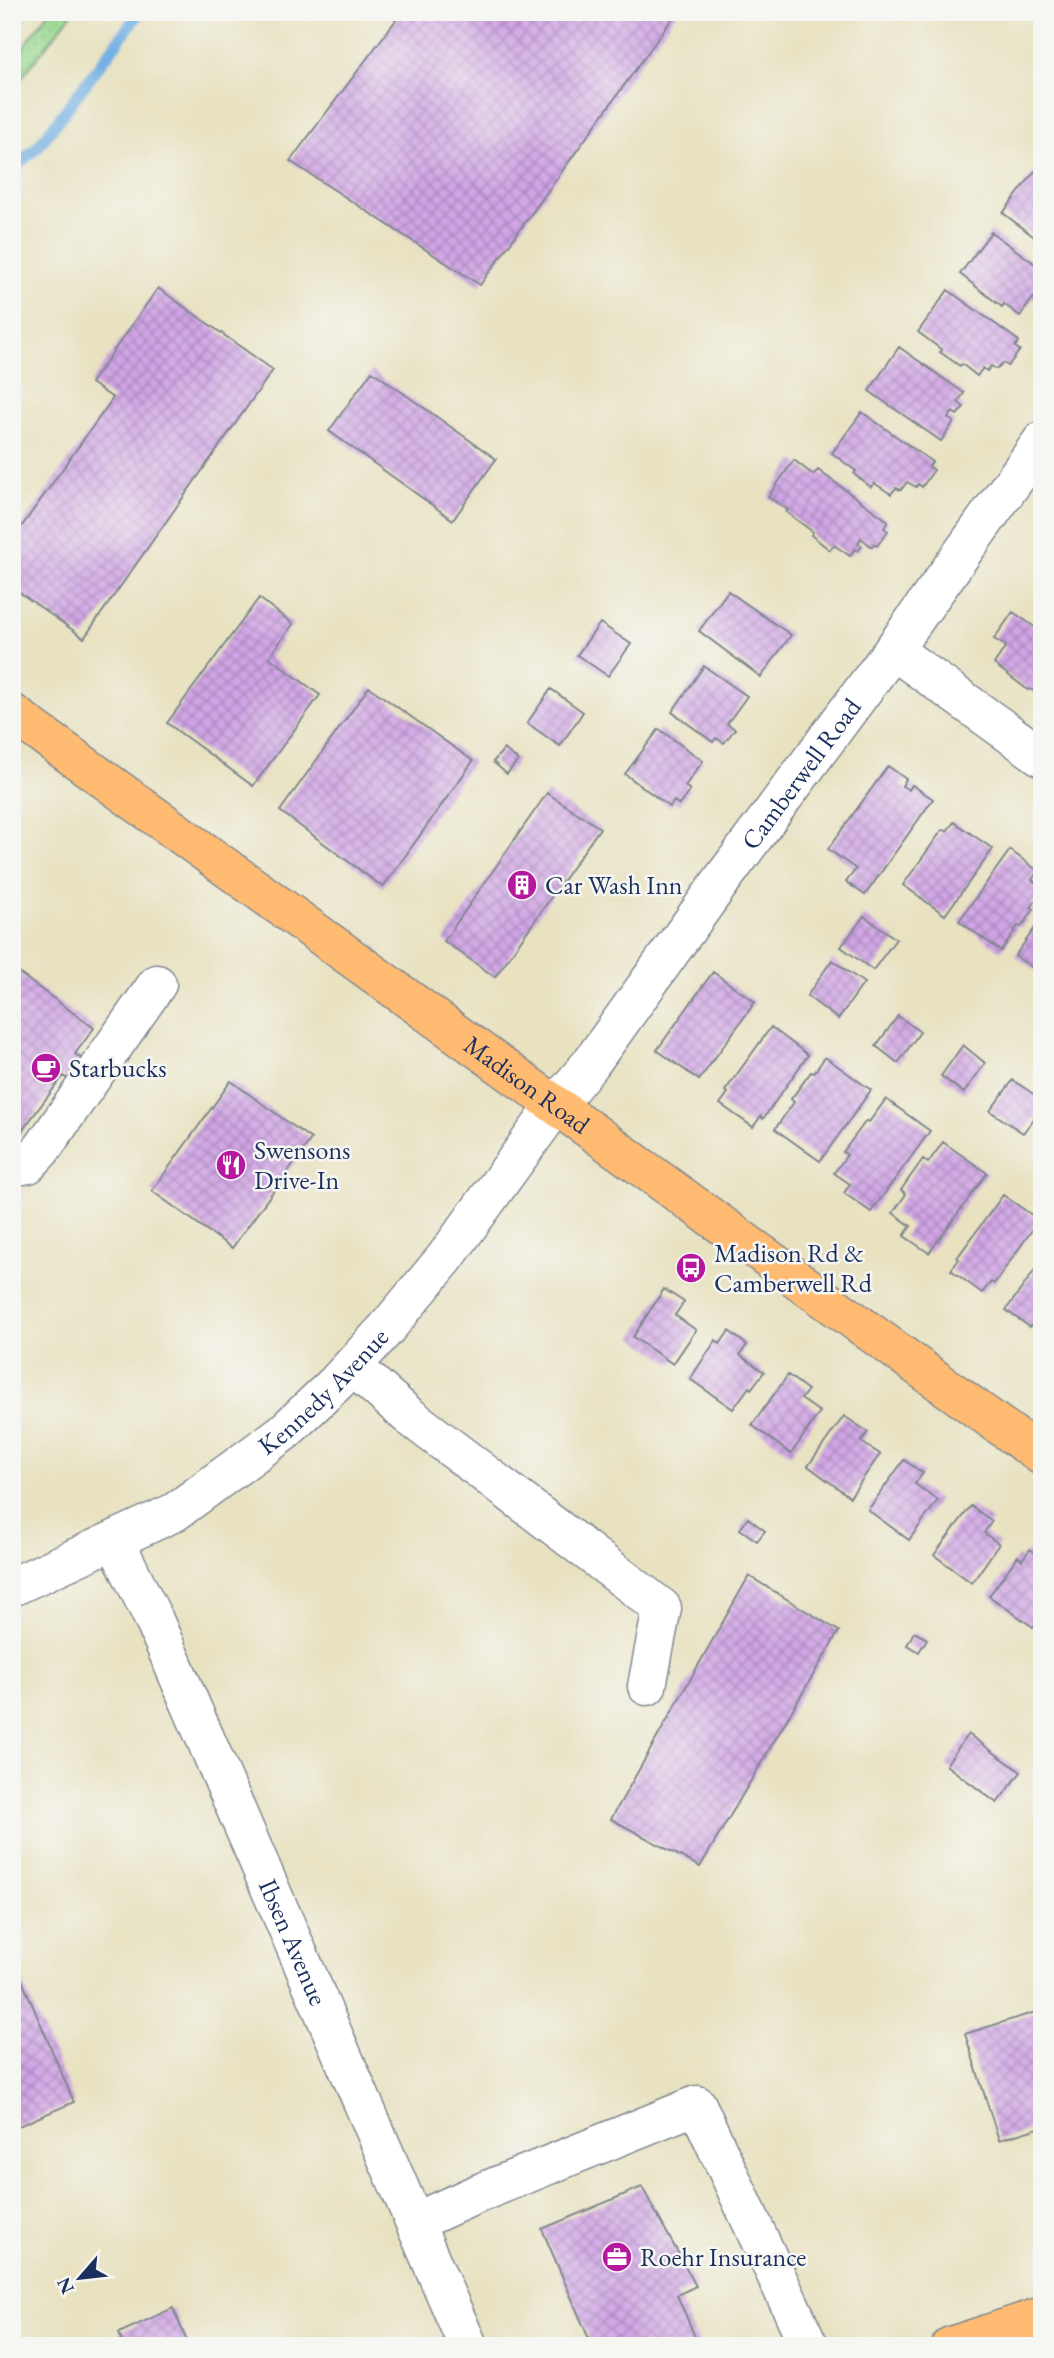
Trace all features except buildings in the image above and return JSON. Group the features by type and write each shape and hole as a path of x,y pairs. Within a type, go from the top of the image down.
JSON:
{"main road":[{"name":"Madison Road","path":"12,713 1042,1456"},
{"path":"960,2344 1042,2316"}],"street":[{"name":"Camberwell Road","path":"556,1105 591,1063 722,880 893,650 1042,440"},
{"path":"893,650 1042,757"},
{"path":"12,1167 28,1164 42,1149 157,984"},
{"name":"Kennedy Avenue","path":"12,1587 175,1512 284,1432 352,1366 445,1258 556,1105"},
{"path":"352,1366 409,1416 663,1608 647,1686"},
{"name":"Ibsen Avenue","path":"115,1541 159,1633 468,2346"},
{"path":"415,2222 477,2194 697,2105 809,2346"}],"green space":[{"path":"49,12 73,12 12,90 12,67 17,56"}],"waterway":[{"path":"12,169 37,148 140,12"}],"place":[{"name":"Car Wash Inn","path":"522,885"},
{"name":"Starbucks","path":"46,1068"},
{"name":"Swensons Drive-In","path":"231,1165"},
{"name":"Madison Rd & Camberwell Rd","path":"691,1268"},
{"name":"Roehr Insurance","path":"617,2257"}]}
